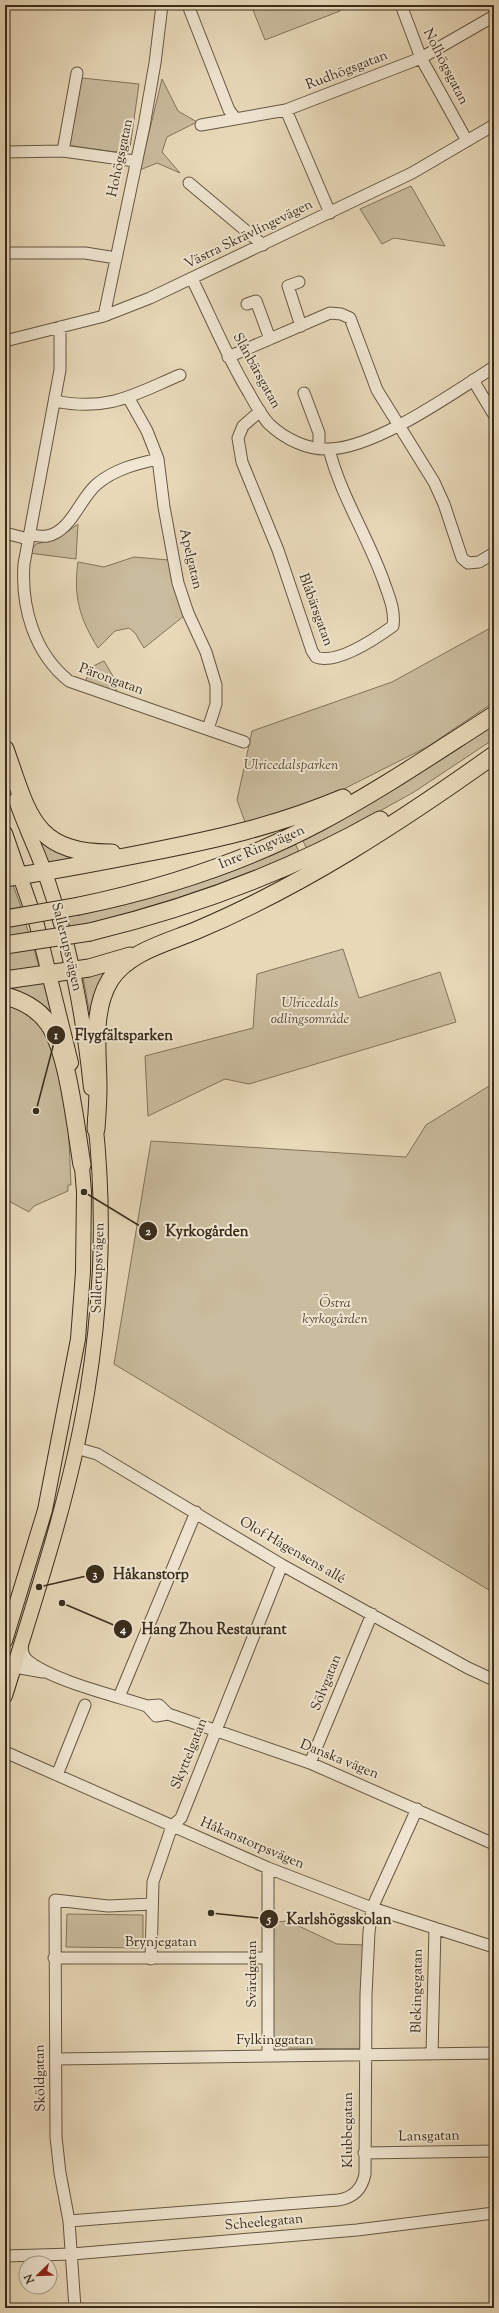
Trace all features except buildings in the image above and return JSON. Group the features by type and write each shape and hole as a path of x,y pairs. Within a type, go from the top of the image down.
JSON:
{"highway":[{"name":"Inre Ringvägen","path":"5,919 79,906 178,880 272,845 343,809 494,715"},
{"name":"Inre Ringvägen","path":"5,945 90,932 199,902 257,880 312,856 379,820 494,747"},
{"path":"13,877 83,866 220,838 299,816 368,786 442,748"},
{"path":"5,749 26,807 35,824 47,836 58,844 76,850 95,853 145,853"},
{"path":"96,1129 98,1023 105,990 115,973 122,966 142,953 244,909 324,867 375,836 494,755"},
{"path":"5,980 73,971 102,965 162,945"},
{"path":"5,996 19,1000 39,1012 58,1039 82,1165"}],"main road":[{"name":"Sallerupsvägen","path":"5,770 45,872 73,971 86,1042 96,1129 102,1232 100,1284 87,1393 76,1448 45,1568 5,1696"},
{"name":"Sallerupsvägen","path":"5,833 13,877 50,974 71,1063 82,1165 83,1272 78,1339 45,1510 5,1641"},
{"path":"14,1667 11,1665 9,1658 21,1607 22,1586"}],"street":[{"name":"Hohögsgatan","path":"104,316 154,70 162,5"},
{"name":"Nolhögsgatan","path":"401,5 421,58 467,141"},
{"path":"189,8 229,110 235,118"},
{"name":"Rudhögsgatan","path":"201,125 286,110 421,58 494,16"},
{"path":"63,151 77,73"},
{"path":"286,110 330,213"},
{"name":"Västra Skrävlingevägen","path":"5,341 104,316 192,279 412,173 494,125"},
{"path":"5,152 63,151 135,161"},
{"path":"189,183 263,245"},
{"path":"5,253 85,253 116,258"},
{"name":"Slånbärsgatan","path":"192,279 228,357 260,411 269,423 291,440 304,446 324,448 351,446 398,426 494,368"},
{"path":"299,282 288,286 301,326"},
{"path":"256,301 270,339"},
{"path":"228,357 330,313 341,314 350,318 377,390 434,482 444,504 462,558 468,563 479,562 494,553"},
{"name":"Pärongatan","path":"60,327 60,370 24,564 25,591 32,625 39,646 52,666 69,681 244,742"},
{"path":"55,401 90,406 109,403 128,397 180,375"},
{"path":"473,380 494,415"},
{"path":"304,393 324,448"},
{"name":"Apelgatan","path":"128,397 147,431 158,459 164,507 178,582 188,613 206,652 216,686 216,704 208,730"},
{"name":"Blåbärsgatan","path":"260,411 243,426 238,438 242,462 278,550 312,651 316,658 322,660 353,650 375,639 393,626 394,615 374,554 324,448"},
{"path":"5,533 28,537 47,536 58,531 71,517 88,492 104,479 125,468 158,459"},
{"name":"Olof Hågensens allé","path":"76,1448 97,1454 196,1512 282,1565 468,1668 494,1680"},
{"path":"119,1697 196,1512"},
{"name":"Skyttelgatan","path":"152,1959 153,1882 157,1867 172,1826 181,1818 282,1565"},
{"name":"Sölvgatan","path":"310,1763 372,1614"},
{"name":"Danska vägen","path":"22,1640 23,1652 26,1659 50,1673"},
{"name":"Danska vägen","path":"14,1667 50,1673 147,1706 159,1705 168,1714 310,1763 494,1844"},
{"path":"58,1775 85,1706"},
{"name":"Håkanstorpsvägen","path":"5,1752 268,1868 372,1908 494,1947"},
{"name":"Klubbegatan","path":"69,2221 345,2199 357,2192 363,2181 369,1932 372,1908 417,1809"},
{"name":"Svärdgatan","path":"268,1868 268,2055"},
{"name":"Sköldgatan","path":"74,2308 69,2221 60,2173 56,2137 54,1958 55,1900 108,1906 152,1904"},
{"name":"Blekingegatan","path":"432,2054 435,1928"},
{"name":"Brynjegatan","path":"54,1958 268,1958"},
{"name":"Fylkinggatan","path":"56,2059 494,2053"},
{"name":"Lansgatan","path":"364,2154 494,2151"},
{"name":"Scheelegatan","path":"54,2255 357,2230 494,2213"},
{"name":"Scheelegatan","path":"5,2256 18,2256"},
{"name":"Scheelegatan","path":"5,2264 18,2261"}],"green space":[{"path":"251,5 338,5 340,11 265,40"},
{"path":"82,78 139,84 130,148 115,152 66,145"},
{"path":"162,79 178,111 197,122 167,137 162,152 180,173 157,163 140,170"},
{"path":"411,186 445,246 394,238 382,244 360,209"},
{"path":"78,524 76,559 29,553 36,544 57,539"},
{"path":"134,557 169,560 185,615 144,648 135,633 129,628 115,631 98,648 82,617 79,607 76,586 78,562 104,567"},
{"name":"Ulricedalsparken","path":"494,626 494,702 427,747 306,808 245,822 237,800 252,731 392,682"},
{"path":"104,661 117,683 116,693 85,682 91,667"},
{"path":"494,723 494,739 414,792 308,851 302,839"},
{"path":"33,828 94,857 50,866"},
{"path":"294,841 300,854 243,877 158,906 69,928 65,915"},
{"path":"5,885 13,885 21,907 5,910"},
{"path":"25,922 30,936 5,939 5,925"},
{"path":"34,949 40,970 5,975 5,953"},
{"name":"Ulricedals odlingsområde","path":"343,949 359,998 440,972 456,1022 249,1084 225,1079 148,1116 145,1056 253,1028 257,974"},
{"path":"117,966 93,1030 82,973"},
{"path":"45,979 56,1020 10,993 5,984"},
{"path":"5,1005 25,1012 42,1026 51,1041 57,1059 66,1102 71,1185 68,1185 68,1191 34,1206 29,1212 5,1199"},
{"name":"Östra kyrkogården","path":"494,1083 494,1593 114,1364 151,1141 406,1157 426,1125"},
{"path":"67,1914 143,1915 143,1948 66,1947"},
{"path":"288,1921 337,1944 365,1945 361,2049 271,2048 274,1922"}],"place":[{"name":"Flygfältsparken","path":"36,1111"},
{"name":"Kyrkogården","path":"84,1192"},
{"name":"Håkanstorp","path":"39,1587"},
{"name":"Hang Zhou Restaurant","path":"62,1603"},
{"name":"Karlshögsskolan","path":"211,1913"}]}
